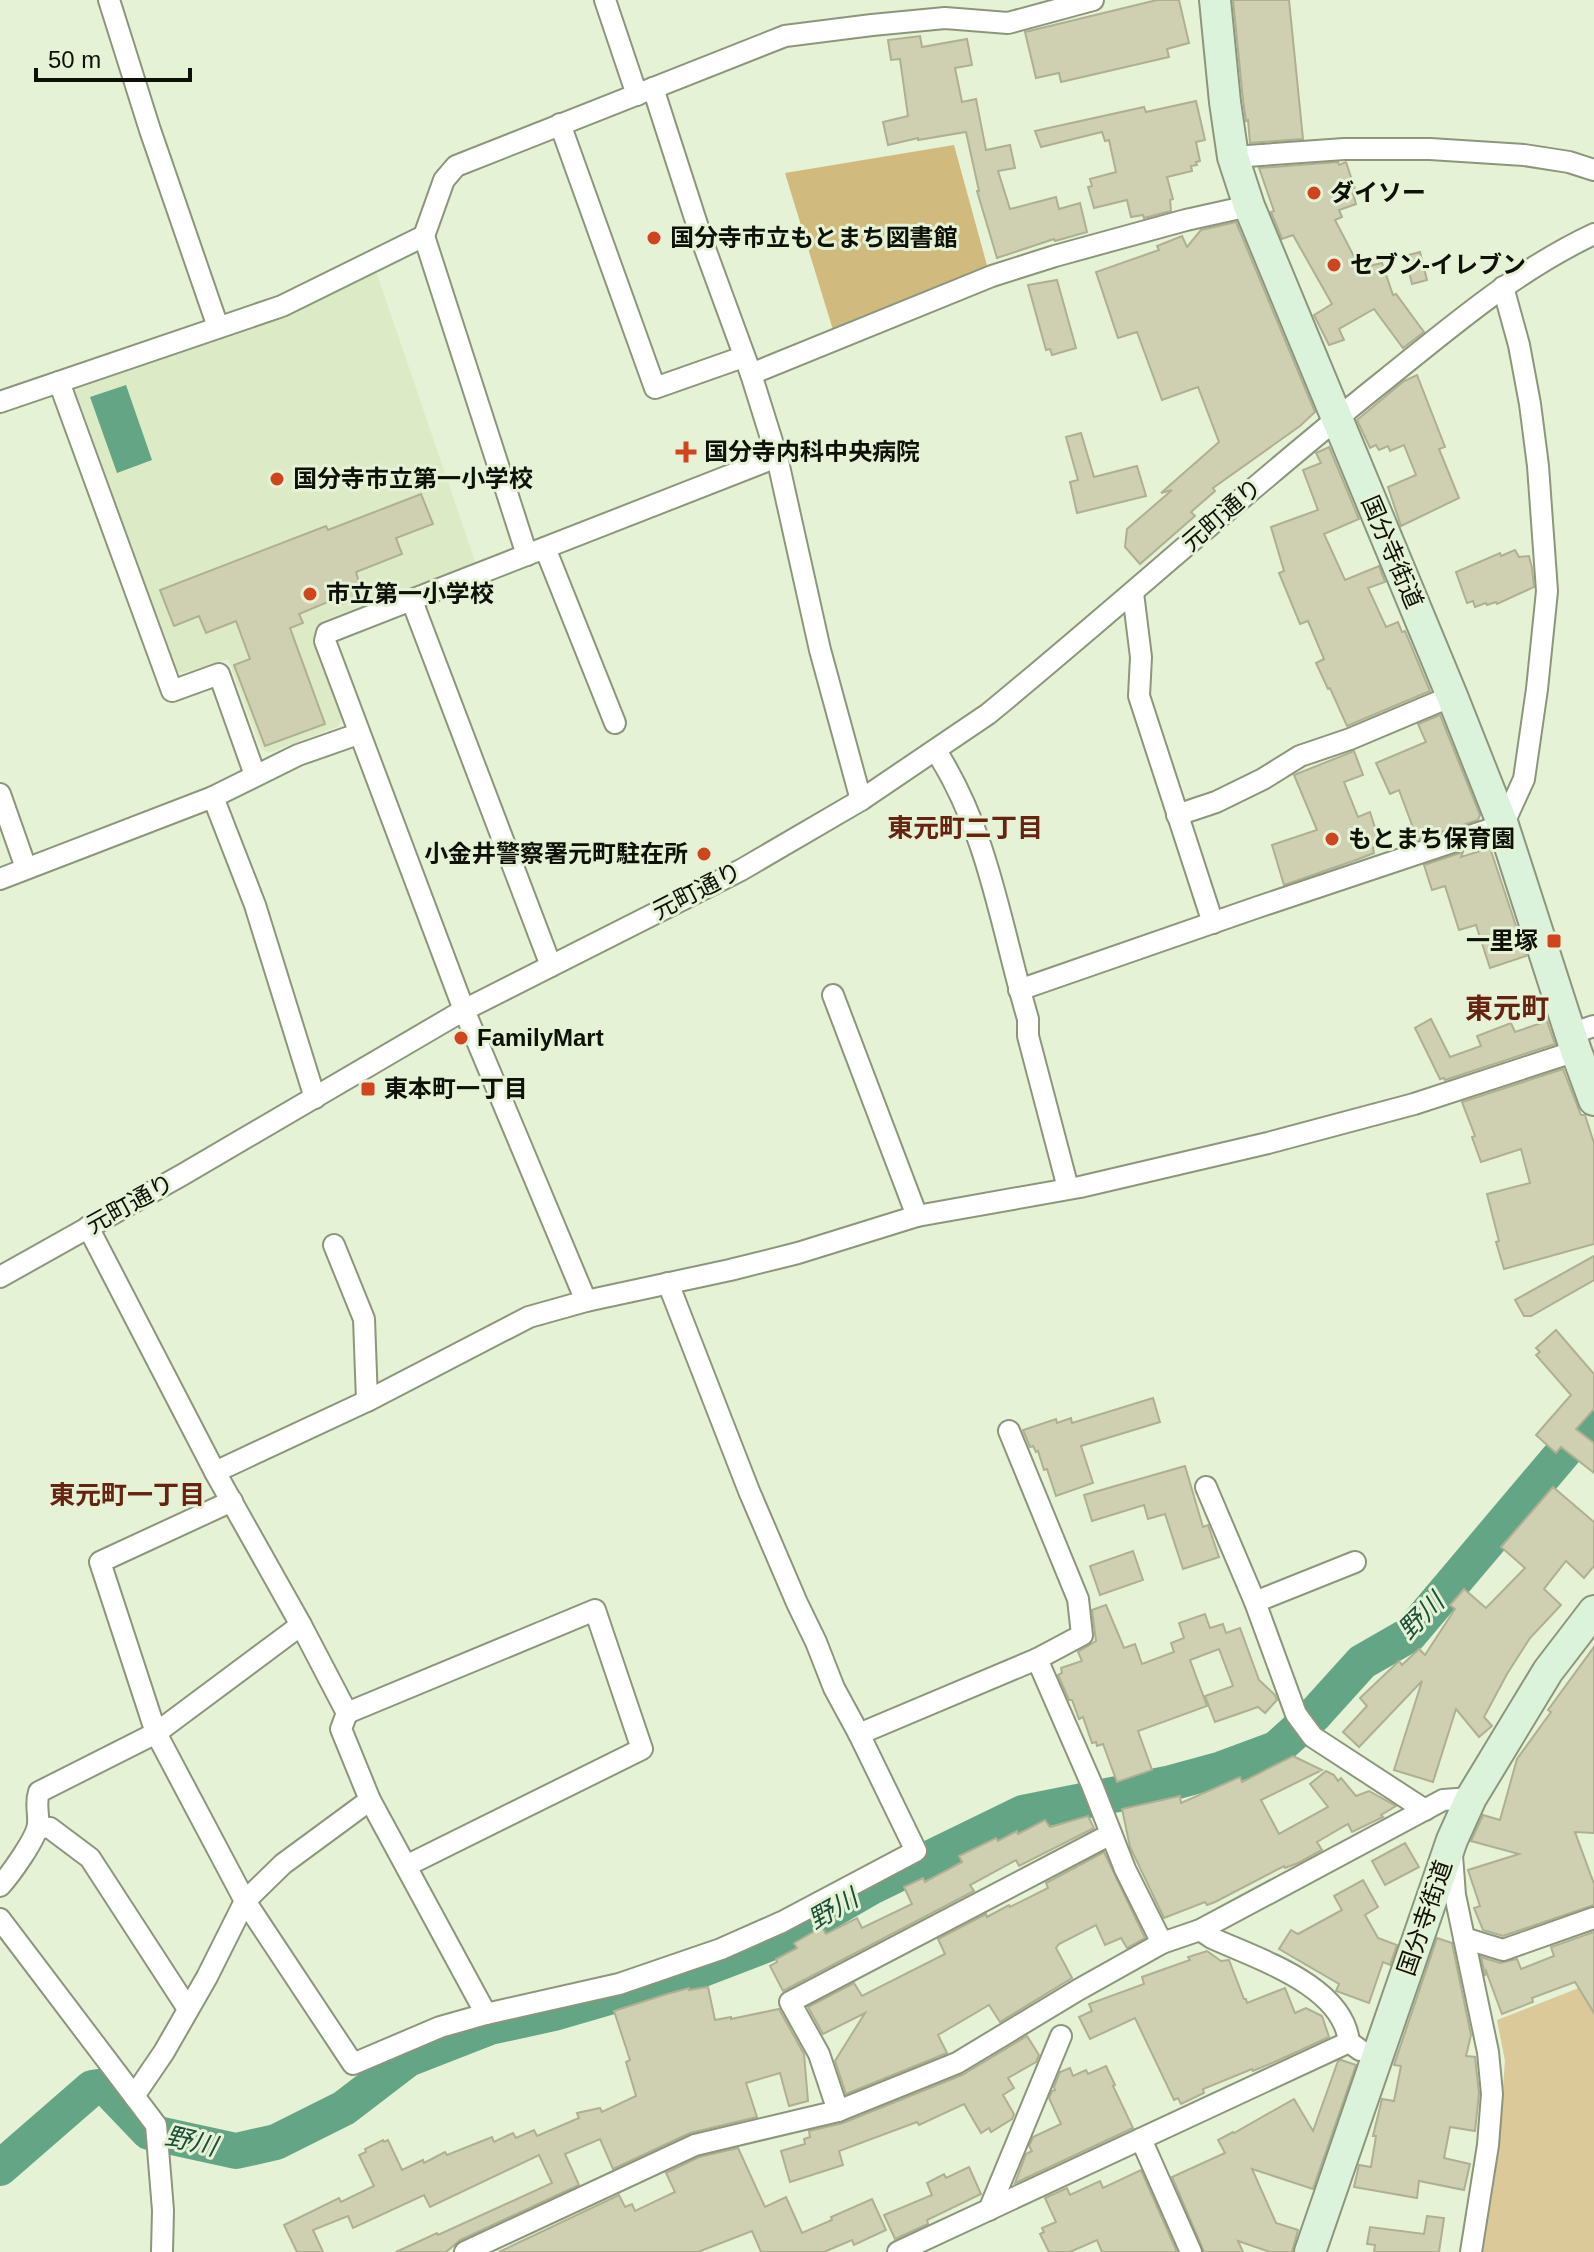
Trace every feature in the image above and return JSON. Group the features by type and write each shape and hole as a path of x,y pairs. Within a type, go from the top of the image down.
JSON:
{"main road":[{"name":"国分寺街道","path":"1215,0 1233,157 1249,206 1503,825 1580,1037 1594,1100"},
{"name":"国分寺街道","path":"1310,2252 1452,1840 1471,1798 1548,1671 1594,1611"}],"street":[{"path":"109,0 218,327"},
{"path":"605,0 645,91 704,246 777,457 820,650 861,800"},
{"path":"615,723 536,552 424,236 444,180 456,166 785,36 945,18 1008,23 1093,0"},
{"path":"560,124 655,388 747,366 1055,256 1249,206"},
{"path":"1233,157 1344,149 1430,149 1524,155 1569,162 1594,170"},
{"name":"元町通り","path":"2,1270 88,1227 464,1010 741,870 861,800 988,714 1336,419 1503,287 1594,234"},
{"path":"0,402 282,306 424,236"},
{"path":"1019,990 1503,825 1524,779 1547,591 1530,404 1519,345 1503,287"},
{"path":"59,382 172,691 219,674 255,775"},
{"path":"586,1301 464,1010 325,641 327,633 777,457"},
{"path":"1133,593 1141,657 1139,696 1213,923"},
{"path":"412,601 551,966"},
{"path":"1177,815 1216,802 1263,779 1300,756 1350,739 1452,696"},
{"path":"0,879 213,797 298,755 358,734"},
{"path":"936,751 967,806 987,865 1068,1188"},
{"path":"0,794 26,868"},
{"path":"213,797 255,905 315,1098"},
{"path":"833,995 917,1216"},
{"path":"215,1472 367,1401 529,1317 798,1253 917,1216 1068,1188 1268,1143 1414,1104 1580,1037"},
{"path":"88,1227 215,1472 347,1713"},
{"path":"334,1245 364,1319 367,1401"},
{"path":"232,1501 100,1562 156,1733 245,1901 353,2064 440,2027 619,1984 721,1949 782,1922 916,1851 834,1688 765,1531 668,1283"},
{"path":"859,1734 1037,1659 1082,1635 1078,1599 1009,1431"},
{"path":"1206,1487 1255,1602 1296,1714 1313,1737 1425,1810"},
{"path":"1255,1602 1355,1562"},
{"path":"406,1866 642,1749 595,1610 347,1713 341,1729 370,1800 486,2014"},
{"path":"0,1886 11,1874 38,1827 35,1801 39,1792 156,1733 301,1625"},
{"path":"1037,1659 1125,1869 1162,1943"},
{"path":"465,2252 695,2145 838,2111 957,2063 1162,1943 1200,1930 1443,1800 1471,1798"},
{"path":"134,2096 164,2052 207,1977 245,1901 283,1864 370,1800"},
{"path":"38,1827 50,1828 90,1858 188,2009"},
{"path":"838,2111 819,2054 790,2002 1111,1834"},
{"path":"1452,1840 1453,1873 1488,2052 1492,2094 1488,2145 1471,2252"},
{"path":"1464,1938 1503,1950 1594,1918"},
{"path":"0,1919 153,2119 158,2136 163,2210 162,2252"},
{"path":"1200,1930 1299,1978 1332,2004 1348,2030 1349,2042 1375,2061"},
{"path":"989,2210 1061,2036"},
{"path":"898,2252 1349,2042"},
{"path":"1141,2139 1191,2252"}],"shaded area":[{"path":"954,145 988,269 833,330 785,173"},
{"name":"国分寺市立第一小学校","path":"375,268 477,567 378,606 371,602 322,621 313,640 342,717 339,726 269,753 261,749 228,659 177,672 75,390 75,382"},
{"path":"126,385 152,460 117,473 90,397"},
{"path":"1594,1982 1594,2252 1480,2252 1498,2153 1505,2061 1497,2020"}],"building":[{"path":"1157,0 1179,0 1189,43 1167,49 1169,57 1061,82 1059,73 1036,78 1025,32"},
{"path":"1233,0 1289,0 1303,139 1250,143"},
{"path":"920,36 922,47 967,39 972,65 955,68 962,102 976,99 986,150 1010,145 1015,168 998,171 1010,209 1056,197 1059,209 1080,203 1087,232 1054,239 997,258 977,191 966,132 888,145 883,122 908,116 900,59 891,60 888,40"},
{"path":"1196,101 1205,140 1196,142 1200,161 1191,166 1192,171 1167,177 1173,199 1170,200 1171,211 1144,218 1143,215 1131,217 1127,200 1094,208 1088,187 1092,186 1090,179 1116,172 1109,140 1105,141 1102,132 1041,147 1035,131 1144,107 1146,112"},
{"path":"1338,162 1339,165 1346,162 1355,189 1352,190 1356,204 1339,210 1342,217 1335,220 1360,268 1382,263 1393,295 1396,294 1424,332 1403,348 1374,309 1339,329 1344,340 1329,345 1314,315 1332,304 1293,235 1282,239 1271,212 1274,211 1259,168"},
{"path":"1236,222 1315,412 1213,488 1215,491 1191,512 1195,516 1140,564 1125,547 1127,529 1172,490 1161,493 1219,442 1198,387 1162,400 1137,332 1118,338 1096,272 1159,250 1157,246 1182,236 1187,247 1201,230"},
{"path":"1420,252 1427,280 1412,284 1405,256"},
{"path":"1057,280 1076,348 1052,355 1050,349 1046,350 1028,285"},
{"path":"1417,375 1445,447 1439,449 1459,498 1401,526 1388,487 1416,475 1404,445 1390,451 1388,446 1379,450 1376,445 1370,448 1357,420 1404,381"},
{"path":"1081,433 1094,477 1137,466 1146,496 1077,513 1070,482 1078,480 1066,437"},
{"path":"1329,447 1359,519 1324,534 1345,580 1379,566 1385,582 1368,588 1386,627 1398,622 1402,632 1405,631 1430,691 1347,726 1316,663 1324,659 1308,621 1300,624 1279,573 1284,571 1271,527 1318,510 1303,470 1321,463 1316,453"},
{"path":"421,494 433,524 396,538 402,554 356,572 363,596 339,605 337,598 299,614 303,623 290,628 325,724 265,746 234,665 250,659 236,621 206,633 199,616 174,626 160,590 326,526 328,530"},
{"path":"1515,550 1519,557 1529,556 1534,587 1497,604 1486,603 1475,607 1473,601 1467,603 1456,572 1500,553 1501,556"},
{"path":"1440,715 1480,815 1478,820 1414,841 1409,826 1412,825 1399,790 1390,794 1376,763 1426,742 1418,724"},
{"path":"1354,751 1363,775 1344,782 1358,817 1370,812 1380,843 1373,848 1374,853 1284,885 1272,845 1317,830 1294,775"},
{"path":"1490,848 1526,956 1490,968 1476,925 1459,930 1445,886 1432,890 1424,865 1463,852 1461,857"},
{"path":"1431,1019 1450,1057 1481,1046 1477,1036 1511,1023 1515,1032 1547,1021 1555,1044 1445,1080 1440,1079 1415,1028"},
{"path":"1563,1069 1581,1115 1585,1115 1594,1143 1594,1244 1504,1269 1487,1194 1530,1183 1521,1149 1481,1162 1462,1102"},
{"path":"1594,1256 1594,1280 1531,1316 1524,1316 1515,1300"},
{"path":"1556,1330 1594,1374 1594,1409 1576,1429 1594,1443 1594,1473 1561,1447 1556,1453 1536,1435 1571,1395 1536,1355 1540,1352 1536,1348"},
{"path":"1153,1398 1160,1422 1081,1446 1093,1483 1056,1496 1038,1451 1030,1447 1023,1430 1056,1419 1057,1423 1071,1418 1072,1423"},
{"path":"1185,1466 1203,1527 1208,1525 1219,1557 1183,1569 1165,1514 1148,1519 1144,1505 1092,1521 1084,1495"},
{"path":"1553,1487 1594,1522 1594,1566 1584,1578 1566,1561 1544,1589 1561,1605 1530,1638 1507,1674 1484,1717 1492,1726 1479,1737 1456,1709 1433,1782 1394,1770 1422,1681 1359,1747 1343,1732 1367,1706 1360,1698 1399,1661 1402,1665 1419,1649 1425,1655 1455,1609 1450,1605 1464,1589 1486,1608 1525,1568 1501,1547"},
{"path":"1133,1551 1143,1580 1100,1595 1090,1566"},
{"path":"1106,1605 1124,1648 1135,1644 1142,1664 1174,1652 1171,1643 1184,1638 1179,1623 1205,1614 1210,1628 1223,1624 1226,1633 1240,1628 1259,1680 1277,1700 1265,1713 1258,1707 1215,1722 1205,1696 1233,1686 1219,1649 1190,1660 1207,1706 1138,1731 1152,1770 1117,1782 1103,1744 1097,1746 1096,1742 1092,1743 1083,1717 1079,1719 1058,1675 1062,1673 1061,1668 1082,1661 1078,1652 1096,1641 1092,1610"},
{"path":"1594,1647 1594,1833 1575,1832 1594,1884 1594,1905 1503,1936 1483,1930 1474,1908 1480,1906 1468,1870 1519,1854 1471,1841 1483,1815 1500,1820 1517,1759"},
{"path":"1293,1756 1322,1770 1261,1800 1279,1834 1328,1807 1310,1784 1326,1771 1338,1781 1341,1778 1356,1796 1369,1791 1396,1806 1381,1815 1383,1817 1352,1832 1348,1824 1317,1842 1322,1850 1298,1863 1284,1866 1215,1902 1207,1905 1205,1902 1164,1918 1130,1847 1122,1809 1180,1796 1181,1803 1240,1777 1242,1782"},
{"path":"1088,1816 1094,1828 1019,1866 1016,1860 970,1885 974,1891 783,1991 770,1966 777,1962 776,1959 797,1948 794,1943 822,1927 826,1934 857,1918 862,1928 912,1904 904,1887 923,1878 925,1882 962,1862 959,1856 996,1838 998,1841 1017,1831 1018,1834 1045,1820 1050,1827"},
{"path":"1405,1843 1419,1867 1385,1885 1372,1861"},
{"path":"1104,1852 1145,1938 1127,1948 1121,1938 1105,1945 1096,1925 1059,1944 1056,1948 1072,1978 1000,2022 989,2005 938,2035 947,2053 846,2094 835,2061 865,2013 823,2034 808,2007 854,1983 862,1996 945,1954 938,1939 986,1914 987,1917 1048,1888 1046,1883"},
{"path":"1363,1880 1378,1907 1365,1915 1378,1938 1397,1945 1390,1965 1383,1962 1369,2003 1336,1991 1339,1984 1279,1949 1291,1930 1298,1934 1342,1910 1334,1896"},
{"path":"1594,1932 1594,2013 1575,1982 1532,1998 1533,2002 1502,2014 1486,1971 1485,1976 1481,1957 1500,1963 1517,1959 1521,1969 1554,1956 1551,1947"},
{"path":"1437,1938 1452,1943 1471,2035 1466,2056 1475,2057 1479,2093 1475,2131 1450,2127 1444,2158 1470,2164 1464,2190 1419,2181 1417,2198 1354,2187 1359,2165 1371,2167 1376,2136 1373,2136 1382,2099 1394,2101 1401,2066 1394,2065"},
{"path":"1207,1951 1221,1961 1229,1960 1247,2003 1285,1988 1295,2013 1306,2008 1322,2016 1329,2037 1253,2071 1203,2089 1204,2093 1181,2104 1178,2098 1174,2100 1135,2018 1090,2039 1079,2017 1092,2011 1089,2004 1144,1984 1142,1977"},
{"path":"708,1987 715,2020 779,2009 804,2054 808,2101 789,2106 780,2073 746,2083 757,2117 690,2133 613,2169 600,2139 565,2154 579,2185 460,2240 446,2252 396,2252 552,2183 539,2155 430,2207 424,2195 353,2228 348,2216 313,2230 323,2252 297,2252 284,2225 339,2198 341,2202 374,2186 359,2155 383,2140 388,2140 402,2170 492,2137 494,2142 513,2133 516,2138 534,2130 537,2136 579,2118 577,2113 600,2108 602,2112 636,2096 626,2062 630,2060 614,2011 689,1988"},
{"path":"1027,2036 1039,2055 1036,2062 1008,2078 1014,2088 1003,2095 1014,2114 1012,2119 991,2132 989,2128 981,2133 964,2104 919,2125 917,2122 839,2151 843,2165 790,2182 781,2151 805,2144 804,2139 810,2137 809,2131 843,2123 962,2075"},
{"path":"1338,2061 1356,2065 1313,2189 1252,2169 1276,2223 1298,2230 1292,2252 1270,2252 1238,2241 1243,2252 1204,2252 1172,2177 1225,2153 1218,2140 1294,2099 1313,2131"},
{"path":"1106,2066 1133,2128 1015,2183 1026,2154 1032,2151 1029,2146 1033,2137 1061,2124 1049,2098 1055,2090 1060,2072 1070,2068 1073,2076 1086,2070 1088,2074"},
{"path":"738,2148 765,2207 786,2197 802,2233 872,2199 886,2230 854,2245 852,2240 824,2252 761,2252 752,2231 698,2252 499,2252 619,2195 625,2207 632,2204 635,2211 675,2192 666,2173 699,2157"},
{"path":"969,2167 981,2194 895,2239 884,2215 932,2195 927,2183"},
{"path":"1141,2170 1177,2252 1102,2252 1097,2240 1070,2252 1049,2252 1040,2234 1044,2232 1042,2228 1056,2222 1045,2198 1067,2188 1070,2195 1100,2181 1103,2188"},
{"path":"1427,2216 1444,2218 1439,2252 1374,2252 1375,2245 1367,2244 1370,2227 1424,2234"}],"waterway":[{"name":"野川","path":"0,2168 92,2088 105,2086 149,2132 236,2151 276,2142 344,2108 408,2059 490,2027 554,2013 695,1972 783,1938 873,1886 1023,1813 1167,1784 1222,1769 1276,1749 1315,1714 1362,1662 1409,1635 1594,1416"}],"place":[{"name":"ダイソー","path":"1314,193"},
{"name":"国分寺市立もとまち図書館","path":"654,238"},
{"name":"セブン-イレブン","path":"1334,265"},
{"name":"国分寺内科中央病院","path":"686,452"},
{"name":"国分寺市立第一小学校","path":"277,479"},
{"name":"市立第一小学校","path":"310,594"},
{"name":"もとまち保育園","path":"1332,839"},
{"name":"小金井警察署元町駐在所","path":"704,854"},
{"name":"一里塚","path":"1554,941"},
{"name":"FamilyMart","path":"461,1038"},
{"name":"東本町一丁目","path":"368,1089"}],"district":[{"name":"東元町二丁目","path":"965,828"},
{"name":"東元町","path":"1507,1008"},
{"name":"東元町一丁目","path":"127,1495"}]}
